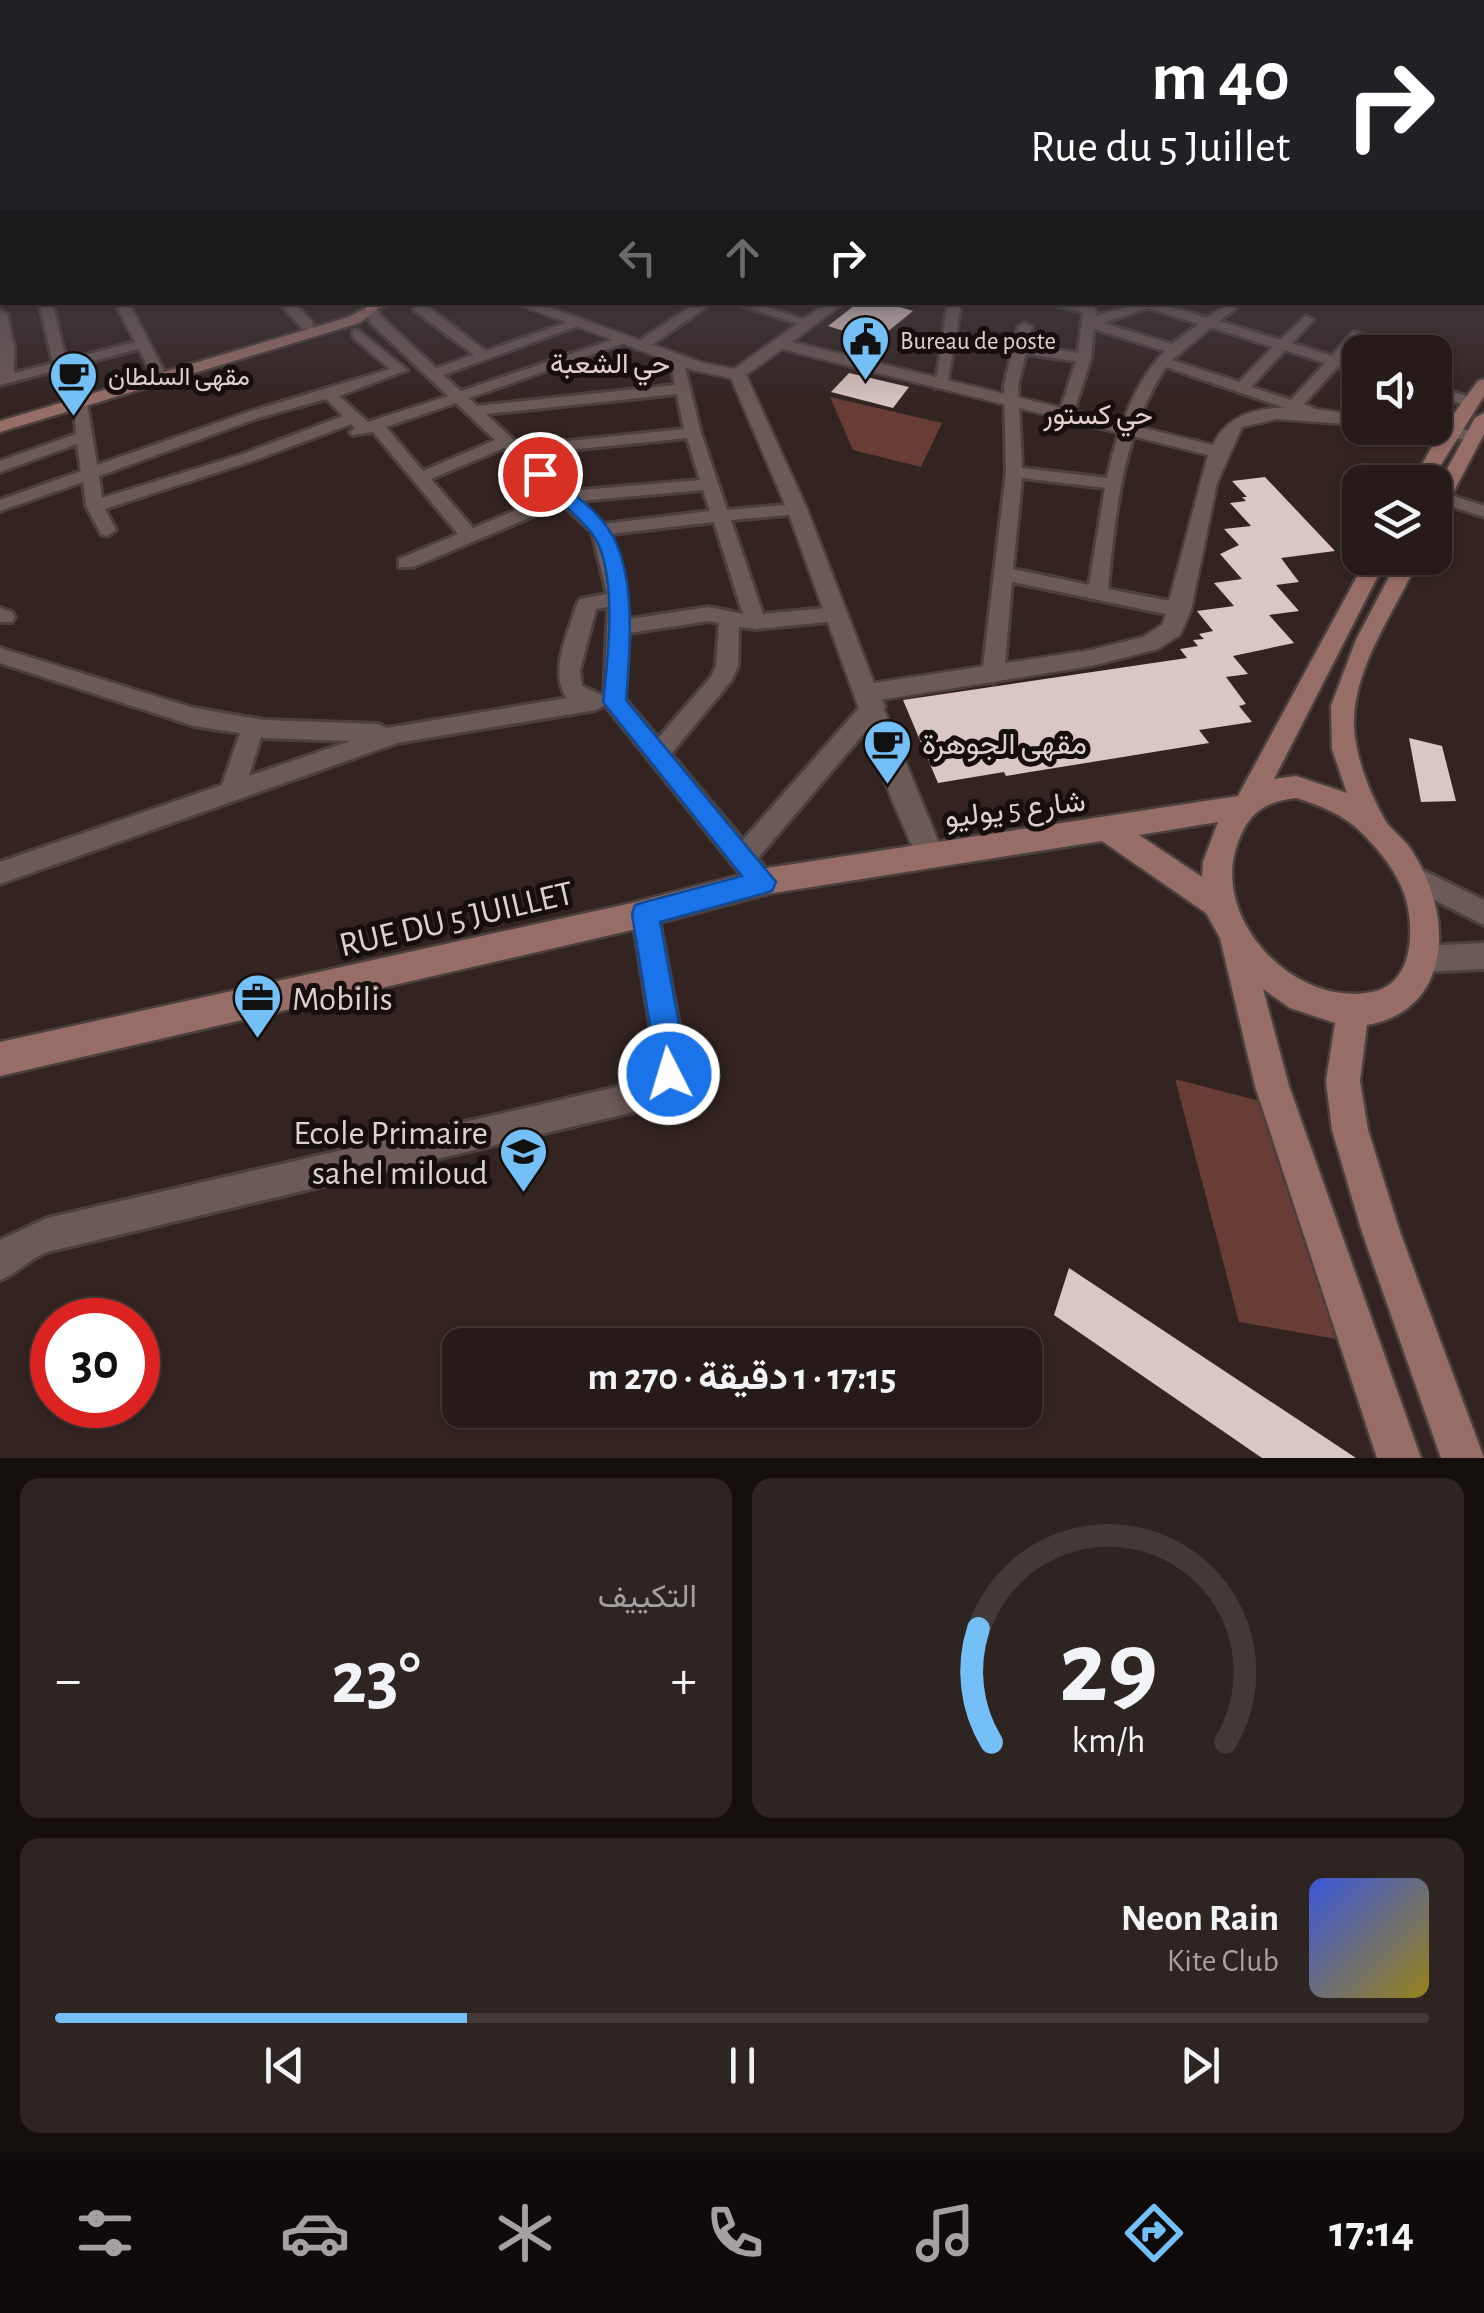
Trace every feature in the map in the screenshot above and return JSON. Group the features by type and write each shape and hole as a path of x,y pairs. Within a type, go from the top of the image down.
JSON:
{"main road":[{"path":"0,427 370,306"},
{"path":"0,415 354,320 370,306"},
{"path":"1452,427 1484,384"},
{"path":"1452,475 1484,418"},
{"path":"1368,575 1244,802 1228,822 1217,864 1226,919 1272,1086 1400,1458"},
{"path":"1372,821 1347,756 1340,723 1359,660 1401,575"},
{"path":"1226,919 1274,979 1300,996 1353,1011 1384,1007 1403,994 1418,975 1423,959 1425,912 1412,876 1394,846 1372,821 1350,806 1302,788 1276,787 1244,802"},
{"name":"شارع 5 يوليو","path":"929,853 1110,831 1244,802"},
{"name":"شارع 5 يوليو","path":"1110,831 1226,919"},
{"name":"RUE DU 5 JUILLET","path":"0,1058 645,914 752,871 929,853"},
{"path":"1353,1011 1342,1081 1350,1130 1381,1232 1463,1458"}],"street":[{"path":"46,305 61,367"},
{"path":"122,305 158,375"},
{"path":"288,305 308,326"},
{"path":"535,305 677,360 737,374 831,305"},
{"path":"95,506 248,457 253,464 261,464 366,424 634,343 702,305"},
{"path":"747,305 807,323"},
{"path":"940,385 955,305"},
{"path":"1061,305 1090,312 1178,350"},
{"path":"1090,312 1136,305"},
{"path":"1155,305 1342,364"},
{"path":"370,306 375,319 600,530 610,550 622,627 603,702"},
{"path":"419,307 483,356"},
{"path":"1098,592 1104,527 1127,430 1162,362 1229,308"},
{"path":"1066,414 1084,358 1090,312"},
{"path":"0,314 6,330 3,380 142,344"},
{"path":"1242,388 1306,320"},
{"path":"432,374 579,323"},
{"path":"993,675 1014,472 1011,401 1024,328"},
{"path":"0,506 252,416 400,370 358,334"},
{"path":"951,338 1084,358"},
{"path":"780,344 1219,452"},
{"path":"1294,406 1342,353"},
{"path":"677,360 681,389 718,516 756,622"},
{"path":"1162,362 1320,415"},
{"path":"737,374 798,509 905,800 929,853"},
{"path":"472,411 681,389"},
{"path":"329,394 366,424 420,478 470,537"},
{"path":"1452,396 1471,402"},
{"path":"79,403 95,506 108,530"},
{"path":"619,598 592,601 584,611 569,678 576,694 603,702 656,756 752,871 871,699 1091,658 1150,642 1172,628 1180,610 1197,527 1219,452 1237,422 1252,417 1342,418"},
{"path":"1452,431 1471,436"},
{"path":"420,478 510,446 693,433"},
{"path":"0,466 85,436"},
{"path":"1014,472 1116,484"},
{"path":"406,562 564,497 710,484"},
{"path":"1452,506 1484,512"},
{"path":"600,530 646,522 798,509"},
{"path":"1005,574 1180,610"},
{"path":"622,627 709,614 756,622 837,614"},
{"path":"656,756 720,681 727,666 730,616"},
{"path":"0,655 194,717 253,727 396,734"},
{"path":"0,873 396,734 603,702"},
{"path":"234,789 253,727"},
{"path":"1412,876 1484,913"},
{"path":"0,1264 19,1246 47,1235 656,1093 669,1074 671,1062 645,914"},
{"path":"1423,959 1484,956"}],"shaded area":[{"path":"830,397 942,423 921,467 853,450"},
{"path":"1175,1079 1279,1106 1360,1343 1239,1322"}],"building":[{"path":"855,305 894,305 913,311 876,341 828,326"},
{"name":"Bureau de poste","path":"849,373 909,387 893,408 831,392"},
{"path":"1265,477 1335,551 1281,558 1299,582 1276,585 1299,611 1269,615 1294,643 1233,656 1248,674 1226,677 1246,704 1239,706 1252,722 1199,730 1209,743 1006,776 1004,772 938,783 903,700 1187,658 1180,649 1198,646 1193,640 1204,639 1199,634 1213,631 1197,611 1234,606 1214,583 1242,579 1220,554 1239,545 1224,529 1251,526 1230,503 1246,501 1242,497 1247,497 1232,481"},
{"path":"1409,738 1442,746 1456,801 1421,802"},
{"path":"1069,1268 1356,1458 1262,1458 1054,1315"}],"place":[{"name":"Bureau de poste","path":"865,382"},
{"name":"مقهى السلطان","path":"73,418"},
{"name":"مقهى الجوهرة","path":"887,786"},
{"name":"Mobilis","path":"257,1040"},
{"name":"Ecole Primaire sahel miloud","path":"523,1194"}],"district":[{"name":"حي الشعبة","path":"610,363"},
{"name":"حي كستور","path":"1098,414"}],"route":[{"path":"540,474 600,530 610,550 622,627 614,702 762,882 645,914 671,1062 669,1074"}]}
